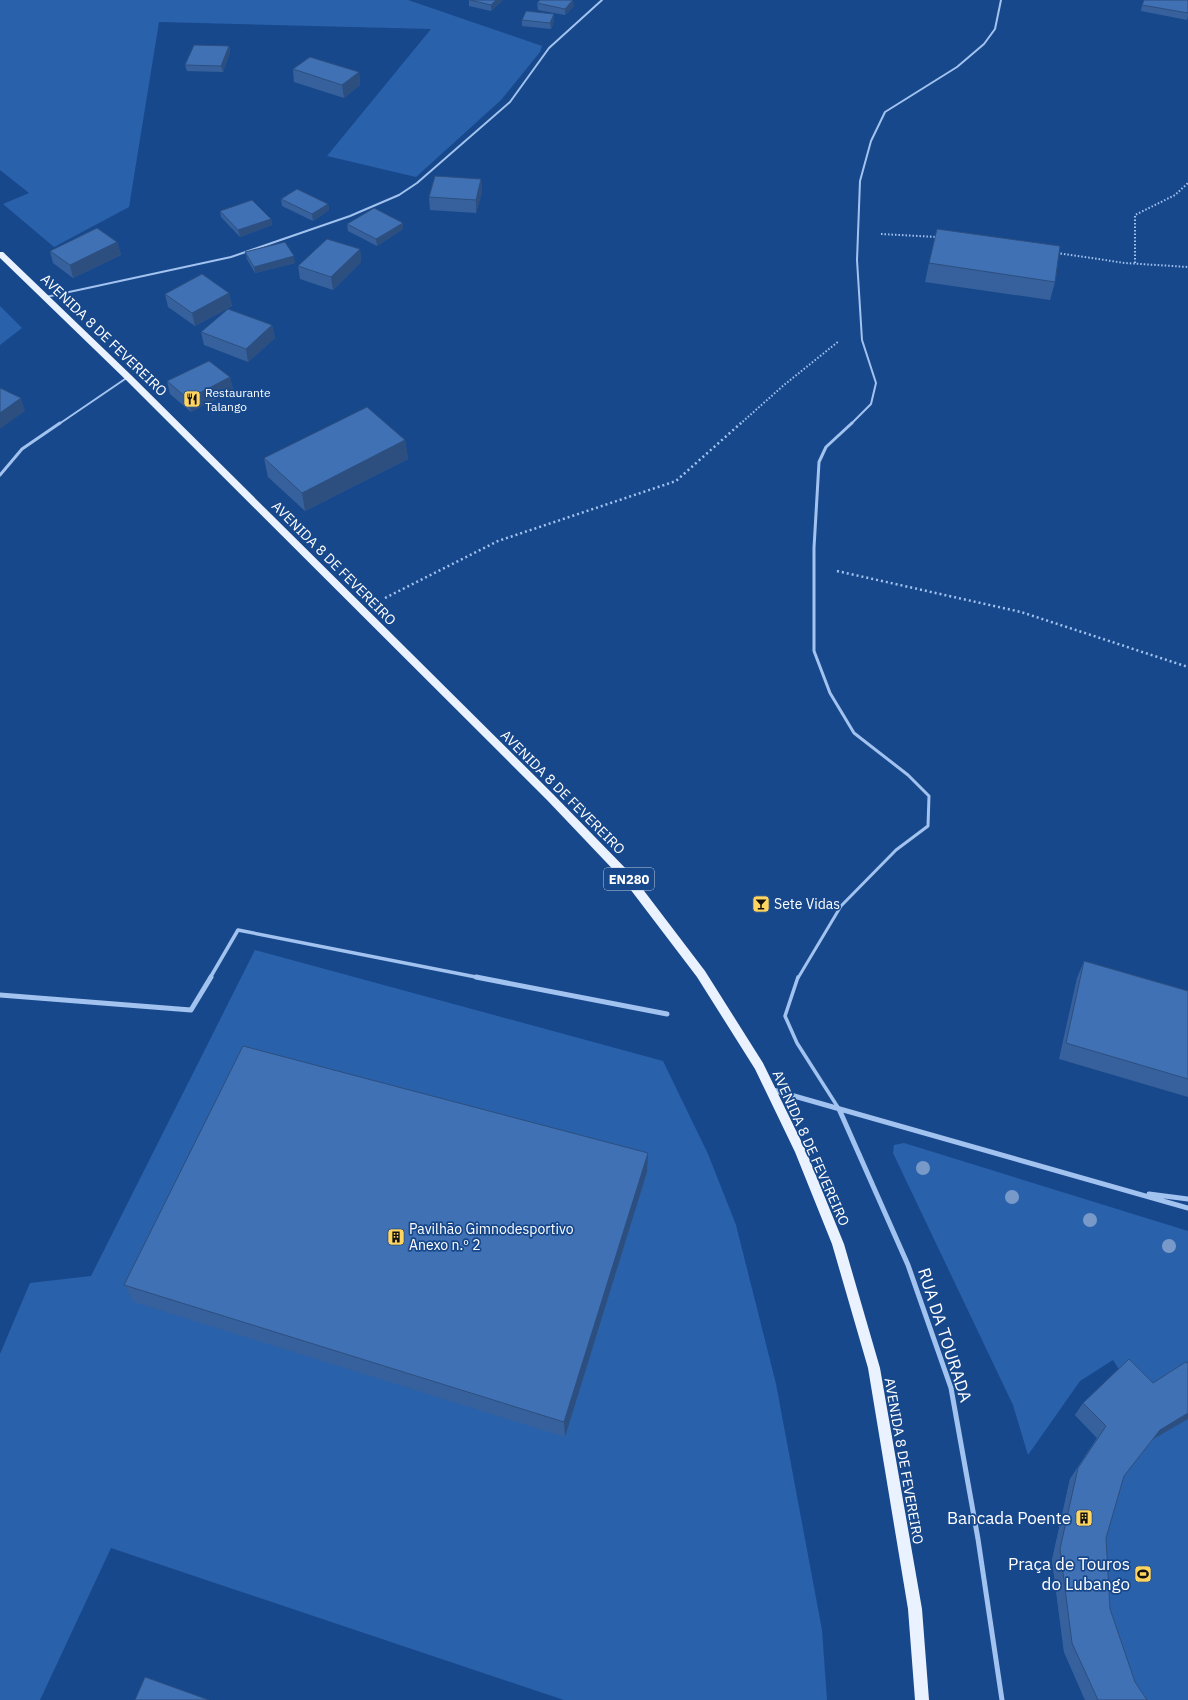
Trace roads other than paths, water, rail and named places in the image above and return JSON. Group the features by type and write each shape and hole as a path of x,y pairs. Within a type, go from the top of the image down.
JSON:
{"main road":[{"name":"AVENIDA 8 DE FEVEREIRO","path":"0,254 128,377 628,878 701,974 759,1066 800,1151 838,1244 874,1368 916,1609 922,1700"}],"street":[{"path":"0,995 191,1010 238,930 667,1014"},
{"path":"770,1089 1188,1208"},
{"name":"RUA DA TOURADA","path":"839,1109 908,1265 951,1388 978,1539 1002,1700"},
{"path":"1138,1193 1188,1199"}],"lane":[{"path":"46,297 232,257 350,216 399,195 417,183 510,102 549,48 602,0"},
{"path":"839,1109 797,1043 785,1016 799,974 841,906 896,850 928,826 929,796 908,775 854,733 830,693 814,651 814,566 819,462 826,447 842,435 871,404 876,383 862,340 857,260 860,181 871,141 885,112 956,67 984,44 995,29 1001,0"},
{"path":"0,475 22,449 128,377"}],"place":[{"name":"Restaurante Talango","path":"192,399"},
{"name":"Sete Vidas","path":"761,904"},
{"name":"Pavilhão Gimnodesportivo Anexo n.º 2","path":"396,1237"},
{"name":"Bancada Poente","path":"1084,1518"},
{"name":"Praça de Touros do Lubango","path":"1143,1574"}]}
